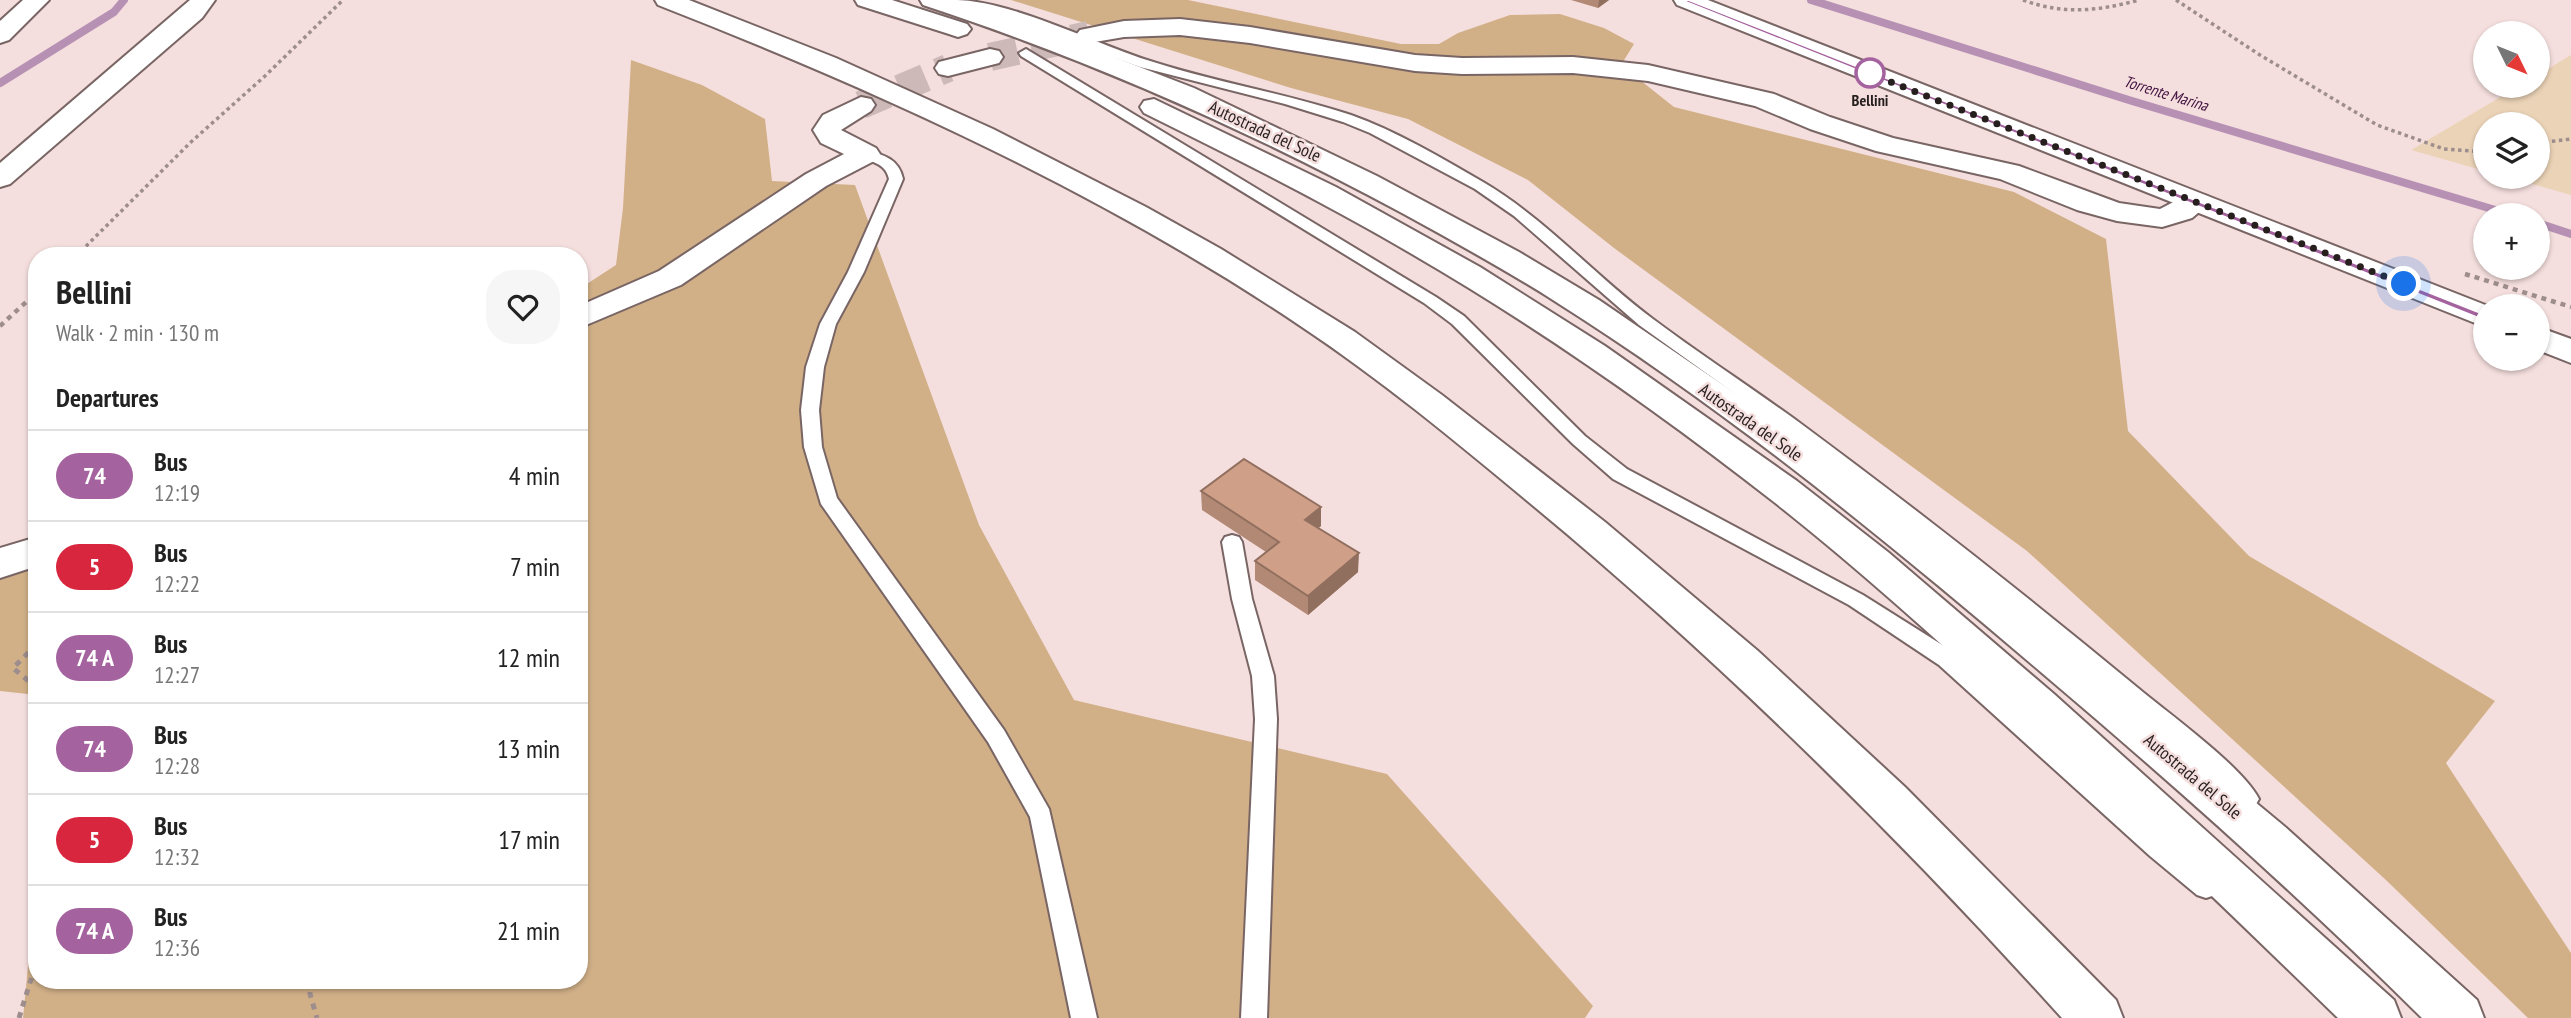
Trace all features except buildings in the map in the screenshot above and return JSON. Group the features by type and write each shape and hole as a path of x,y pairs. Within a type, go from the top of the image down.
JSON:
{"main road":[{"path":"0,34 37,0"},
{"path":"0,178 193,13 203,0"},
{"path":"667,0 760,35 1037,162 1285,302 1433,405 1607,543 1802,717 2013,926 2097,1018"},
{"name":"Autostrada del Sole","path":"867,0 1008,55 1119,91 1294,175 1429,250 1535,315 1756,469 1902,586 2207,859 2373,1018"},
{"name":"Autostrada del Sole","path":"932,0 1009,23 1088,53 1258,125 1334,163 1586,306 1785,445 1942,564 2254,828 2447,1008"},
{"path":"1686,0 2473,312"},
{"path":"1088,35 1124,29 1180,27 1250,35 1415,64 1573,65 1648,73 1764,100 1820,123 1886,145 2009,172 2088,204 2116,212 2162,218 2181,212 2196,202"},
{"path":"948,68 1008,55"},
{"path":"861,105 832,121 827,130 831,137 866,154"},
{"path":"588,314 670,278 816,180 866,154"},
{"path":"2550,343 2571,352"},
{"path":"0,563 28,554"}],"lane":[{"path":"960,0 999,10 1145,64 1348,119 1375,130 1480,186 1519,213 1645,321 1898,505 2104,671 2215,765 2447,1008"},
{"path":"1008,55 1430,300 1458,320 1556,418 1620,474 1856,600 1947,659 2158,849 2373,1018"},
{"path":"866,154 885,161 894,169 896,178 856,272 828,324 818,356 810,410 813,447 828,499 996,736 1041,816 1084,1018"},
{"path":"1231,542 1242,599 1263,676 1266,719 1254,1018"}],"path":[{"path":"85,247 191,142 265,76 343,0"},
{"path":"2023,0 2045,9 2076,13 2139,0"},
{"path":"2176,0 2260,55 2377,125 2444,149 2473,151"},
{"path":"2550,142 2571,139"},
{"path":"0,326 28,300"},
{"path":"28,653 13,668 28,683"},
{"path":"19,1018 28,989"},
{"path":"310,989 317,1018"}],"shaded area":[{"path":"1011,0 1188,0 1401,44 1439,44 1458,33 1510,15 1560,14 1604,28 1634,44 1621,65 1674,107 2014,192 2106,239 2128,431 2249,556 2495,701 2446,763 2571,953 2571,1018 2528,1018 2387,881 2027,551 1614,248 1528,180 1408,119 1291,88"},
{"path":"2571,55 2571,195 2550,189 2550,112 2475,112 2499,98 2550,98 2550,68"},
{"path":"631,60 702,85 765,119 772,181 855,185 979,525 1074,700 1387,774 1593,1006 1585,1018 23,1018 28,966 28,989 588,989 588,283 616,265 623,208"},
{"path":"2473,113 2473,168 2411,150"},
{"path":"28,541 28,694 0,691 0,548"}],"waterway":[{"path":"0,83 114,12 124,0"},
{"name":"Torrente Marina","path":"1811,0 2132,101 2473,203"},
{"name":"Torrente Marina","path":"2550,227 2571,234"}],"tunnel":[{"path":"990,57 1089,35"},
{"path":"861,105 948,68"}],"bus line":[{"name":"74","path":"1686,0 2473,312"}],"place":[{"name":"Bellini","path":"1870,73"}],"route":[{"path":"1870,73 1863,71 2404,284"}]}
